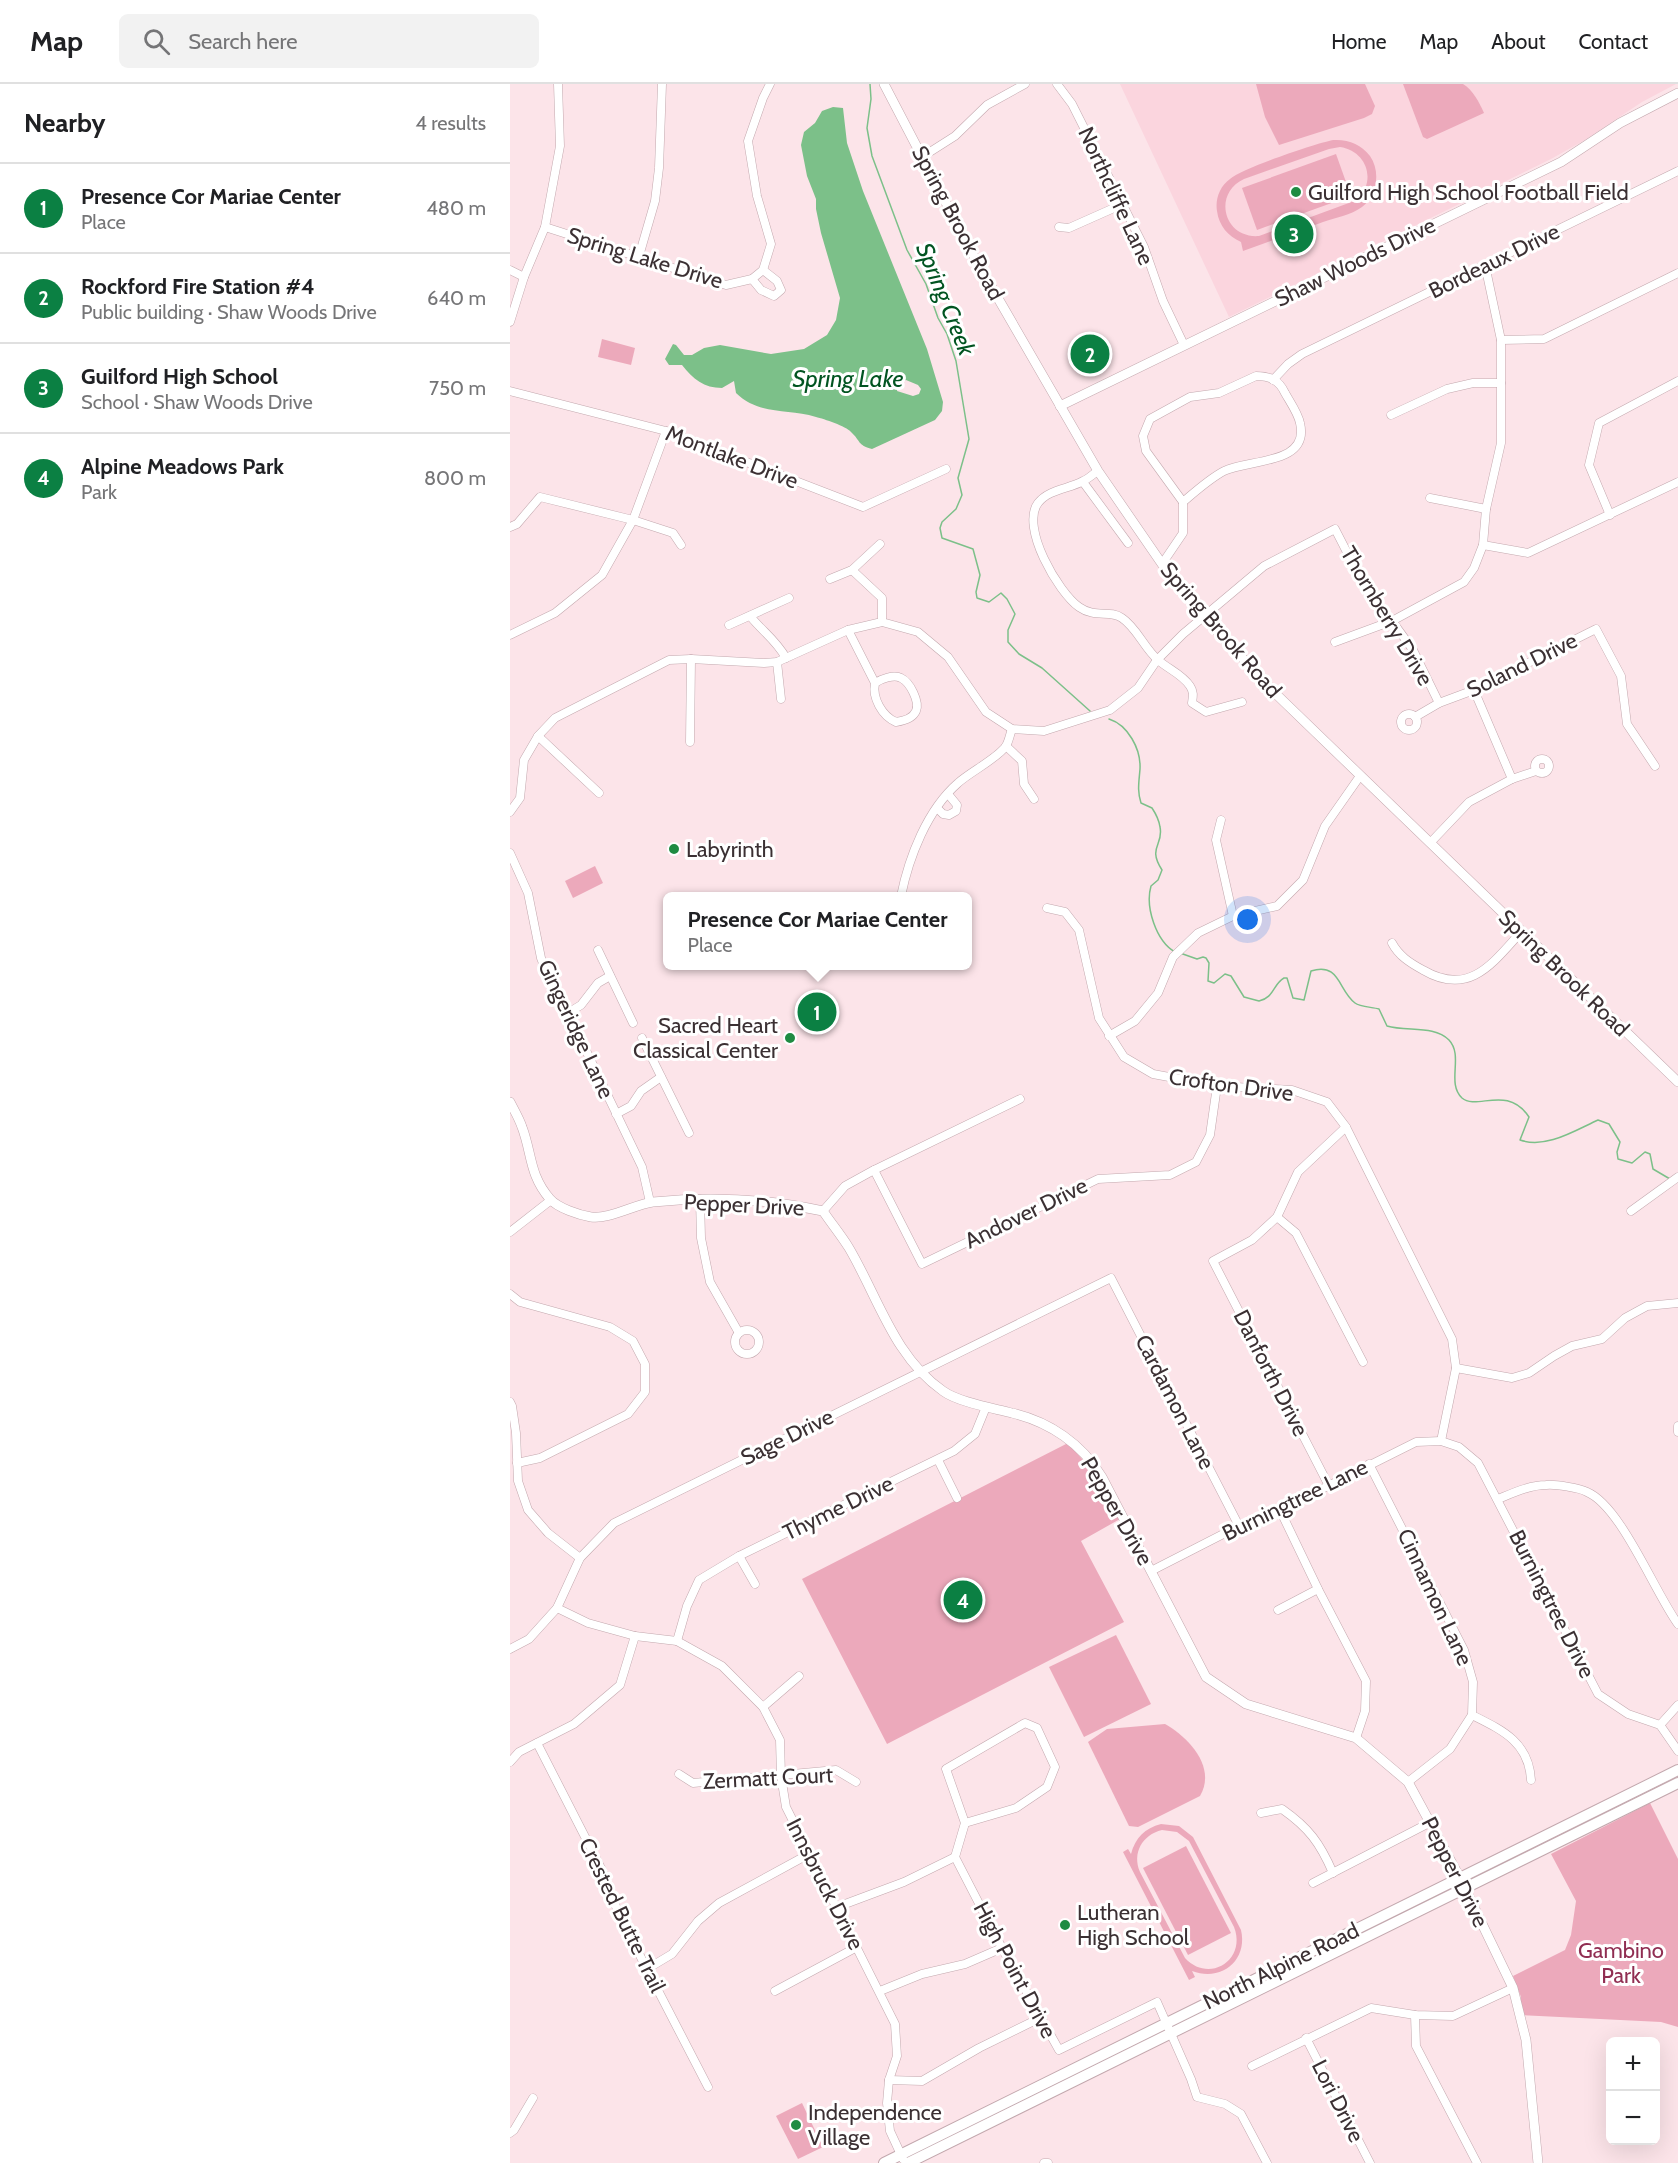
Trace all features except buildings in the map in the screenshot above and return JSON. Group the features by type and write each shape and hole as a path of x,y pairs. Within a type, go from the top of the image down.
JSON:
{"main road":[{"name":"North Alpine Road","path":"905,2160 1166,2023 1678,1770"},
{"name":"North Alpine Road","path":"884,2163 905,2160 1171,2034 1678,1783"}],"street":[{"path":"510,322 524,277 544,227 561,146 558,84"},
{"path":"639,256 655,201 659,168 662,84"},
{"path":"752,279 761,290 774,296 781,290 777,281 763,270 771,244 757,196 748,141 770,84"},
{"name":"Spring Brook Road","path":"884,84 977,262 1098,471 1162,564 1203,616 1278,696 1431,842 1521,933 1678,1082"},
{"path":"922,157 955,136 987,105 1025,84"},
{"name":"Northcliffe Lane","path":"1057,84 1072,104 1144,247 1163,301 1184,345"},
{"name":"Shaw Woods Drive","path":"1060,406 1561,162 1620,123 1678,93"},
{"name":"Bordeaux Drive","path":"1273,380 1288,364 1310,350 1678,171"},
{"path":"1059,227 1069,228 1123,204"},
{"name":"Spring Lake Drive","path":"544,227 726,285 752,279 763,270"},
{"path":"1335,642 1392,621 1464,582 1474,568 1483,545 1486,509 1501,443 1501,340 1485,265"},
{"path":"510,270 524,277"},
{"path":"1501,340 1544,339 1678,273"},
{"path":"1162,564 1183,533 1183,502 1146,451 1143,436 1150,419 1190,397 1219,393 1256,376 1269,376 1282,386 1300,422 1300,441 1291,453 1225,471 1183,502"},
{"path":"1610,515 1589,465 1599,423 1678,381"},
{"path":"1390,415 1447,388 1473,383 1501,383"},
{"name":"Montlake Drive","path":"510,391 666,431 863,507 946,469"},
{"path":"510,635 555,613 602,575 633,520 666,431"},
{"path":"1098,471 1083,482 1040,500 1034,510 1034,525 1041,553 1053,579 1077,606 1092,614 1108,613 1122,617 1158,660 1187,682 1194,692 1192,703 1206,711 1242,702"},
{"path":"1083,482 1128,543"},
{"path":"1483,545 1528,553 1678,482"},
{"path":"510,527 517,524 540,497 633,520 673,533 681,545"},
{"path":"1430,498 1486,509"},
{"name":"Thornberry Drive","path":"1203,616 1264,566 1335,529 1370,597 1392,621 1413,650 1439,703"},
{"path":"830,579 852,570 880,544"},
{"path":"852,570 882,598 882,622"},
{"path":"729,626 789,598"},
{"path":"750,616 777,642 786,658"},
{"path":"510,812 520,798 524,760 538,736 555,718 669,660 777,662 848,630 882,622 918,632 948,657 986,712 1012,729 1044,731 1110,710 1137,688 1158,660 1203,616"},
{"name":"Soland Drive","path":"1415,717 1439,703 1473,690 1596,629 1621,676 1627,724 1655,766"},
{"path":"848,630 874,683 873,691 884,714 896,722 912,716 916,711 917,704 901,677 880,679 874,683"},
{"path":"690,742 691,659"},
{"path":"777,662 781,699"},
{"path":"1473,690 1512,779"},
{"path":"902,892 906,874 926,827 937,808 958,783 1006,746 1012,729"},
{"path":"538,736 599,793"},
{"path":"1006,746 1022,761 1024,784 1034,799"},
{"path":"1431,842 1469,801 1512,779 1536,771"},
{"path":"1109,1036 1135,1021 1158,993 1178,953 1198,933 1233,916 1276,906 1303,880 1325,826 1360,776"},
{"path":"937,808 943,814 949,815 956,810 957,806 948,794"},
{"path":"1221,820 1216,840 1233,916"},
{"name":"Gingeridge Lane","path":"510,853 528,893 541,958 552,986 568,1013 642,1167 650,1202"},
{"name":"Crofton Drive","path":"1047,908 1065,912 1079,930 1099,1018 1124,1057 1153,1074 1217,1086 1292,1090 1327,1102 1346,1127 1452,1339 1456,1368 1442,1441"},
{"path":"1392,943 1398,954 1419,968 1433,976 1451,981 1467,979 1479,973 1521,933"},
{"path":"598,950 633,1023"},
{"path":"568,1013 581,1005 598,983 610,976"},
{"path":"642,1038 689,1133"},
{"path":"616,1114 631,1106 641,1091 661,1077"},
{"name":"Andover Drive","path":"874,1170 922,1263 1098,1179 1170,1175 1196,1162 1210,1135 1217,1086"},
{"path":"823,1211 845,1186 1020,1099"},
{"path":"510,1102 522,1127 534,1176 551,1200 510,1232"},
{"path":"1346,1127 1298,1172 1277,1217 1296,1233 1363,1362"},
{"path":"1631,1211 1678,1177"},
{"path":"700,1199 701,1238 710,1282 739,1333"},
{"name":"Pepper Drive","path":"551,1200 593,1218 650,1202 700,1199 785,1203 823,1211 849,1247 897,1342 920,1371 944,1392 986,1407 1015,1413 1057,1431 1086,1454 1102,1477 1206,1677 1246,1704 1356,1738 1408,1782 1466,1888 1513,1988 1526,2040 1538,2163"},
{"name":"Danforth Drive","path":"1277,1217 1252,1240 1213,1261 1328,1484"},
{"name":"Sage Drive","path":"510,1649 529,1639 558,1608 579,1558 614,1522 1111,1278"},
{"name":"Cardamon Lane","path":"1111,1278 1239,1526"},
{"path":"510,1294 520,1302 610,1327 633,1341 645,1364 645,1392 628,1414 540,1458 517,1463"},
{"path":"1456,1368 1512,1378 1529,1373 1572,1346 1602,1339 1625,1318 1647,1306 1678,1303"},
{"path":"510,1402 516,1433 518,1481 528,1510 548,1533 579,1558"},
{"name":"Thyme Drive","path":"677,1641 687,1606 699,1580 739,1556 954,1451 970,1440 980,1425 986,1407"},
{"path":"1678,1426 1678,1432"},
{"name":"Burningtree Lane","path":"1152,1572 1239,1526 1280,1510 1416,1442 1442,1441"},
{"name":"Burningtree Drive","path":"1442,1441 1459,1447 1478,1463 1598,1694 1628,1714 1660,1725"},
{"path":"938,1460 957,1498"},
{"name":"Cinnamon Lane","path":"1370,1464 1464,1650 1473,1682 1472,1715"},
{"path":"1498,1500 1520,1490 1547,1484 1588,1492 1607,1508 1624,1530 1678,1624"},
{"path":"1280,1510 1366,1681 1365,1711 1356,1738"},
{"path":"739,1556 755,1584"},
{"path":"1278,1610 1318,1589"},
{"name":"Innsbruck Drive","path":"558,1608 588,1623 635,1636 677,1641 722,1666 763,1707 780,1740 781,1776 786,1807 895,2024 897,2056 889,2080 886,2103 890,2131 905,2160"},
{"path":"510,1761 519,1752 574,1724 620,1685 635,1636"},
{"path":"763,1707 799,1676"},
{"path":"1678,1706 1660,1725 1678,1751"},
{"path":"1408,1782 1450,1749 1472,1715 1507,1732 1521,1749 1530,1768 1531,1780"},
{"path":"837,1907 904,1882 955,1857 965,1823 946,1769 1025,1723 1037,1728 1055,1767 1047,1787 1016,1808 965,1823"},
{"name":"Crested Butte Trail","path":"537,1743 602,1870 620,1917 708,2087"},
{"name":"Zermatt Court","path":"679,1773 693,1783 836,1770 856,1782"},
{"path":"1261,1813 1282,1809 1300,1822 1322,1848 1333,1873"},
{"path":"1313,1883 1431,1822"},
{"path":"647,1970 672,1954 698,1921 719,1903 809,1854"},
{"name":"High Point Drive","path":"955,1857 1059,2050 1157,2002 1197,2097 1225,2104 1241,2114 1267,2163"},
{"path":"776,1991 857,1947"},
{"path":"880,1991 922,1974 965,1964 1002,1948"},
{"path":"1252,2066 1371,2008 1415,2015 1453,2016 1513,1988"},
{"path":"1415,2015 1416,2046 1477,2163"},
{"path":"889,2080 922,2081 979,2048 1040,2018"},
{"name":"Lori Drive","path":"1306,2038 1370,2163"},
{"path":"510,2133 533,2098"}],"shaded area":[{"path":"1120,84 1676,84 1642,102 1585,140 1551,159 1229,317"}],"green space":[{"path":"1256,84 1365,84 1375,106 1372,114 1364,118 1279,145 1265,117"},
{"path":"1403,84 1463,84 1473,93 1484,113 1427,139 1423,137"},
{"path":"1349,141 1363,148 1370,156 1376,169 1376,183 1367,202 1358,210 1348,214 1243,251 1241,242 1225,230 1218,216 1217,202 1223,185 1237,174 1324,142","holes":["1340,147 1349,150 1363,161 1368,176 1367,184 1357,200 1259,236 1247,235 1230,223 1225,204 1234,186 1244,179 1329,149"]},
{"name":"Guilford High School Football Field","path":"1336,154 1351,196 1257,230 1242,188"},
{"path":"602,339 635,348 631,365 598,357"},
{"path":"595,866 603,883 573,898 565,881"},
{"path":"1068,1443 1097,1476 1120,1519 1081,1541 1124,1622 887,1744 802,1579"},
{"path":"1116,1635 1151,1704 1084,1737 1049,1667"},
{"path":"1165,1724 1183,1737 1198,1754 1205,1774 1204,1785 1200,1796 1138,1827 1129,1826 1088,1742 1107,1729"},
{"name":"Gambino Park","path":"1650,1803 1678,1859 1678,2027 1661,2022 1520,2015 1521,1997 1513,1976 1565,1950 1571,1935 1576,1901 1551,1854"},
{"path":"1161,1824 1179,1826 1193,1837 1241,1930 1241,1951 1230,1966 1223,1971 1203,1974 1192,1971 1195,1977 1189,1980 1123,1852 1128,1849 1131,1854 1142,1834","holes":["1162,1830 1177,1832 1189,1841 1234,1927 1237,1939 1231,1958 1223,1965 1214,1968 1205,1969 1185,1958 1138,1865 1138,1852 1144,1840"]},
{"path":"1186,1846 1231,1933 1188,1955 1143,1868"},
{"path":"802,2103 823,2147 798,2159 776,2116"}],"water":[{"name":"Spring Lake","path":"833,107 843,108 847,143 863,191 927,349 943,402 942,411 935,420 872,449 861,444 851,432 840,425 805,414 755,405 736,393 734,381 722,388 710,386 695,378 682,365 669,365 665,359 673,344 684,355 692,355 704,348 720,345 771,354 804,349 827,335 836,320 840,298 821,233 816,199 807,176 801,145 804,132 815,123 822,111","holes":["906,380 918,385 921,389 919,394 913,396 897,391 898,383"]}],"waterway":[{"name":"Spring Creek","path":"870,84 871,99 867,128 872,156 907,250 926,284 938,318 947,334 956,361 969,439 958,478 962,495 956,509 942,522 940,528 942,538 973,549 980,575 977,598 989,602 1001,593 1007,599 1015,614 1008,630 1008,642 1019,654 1042,668 1090,711"},
{"name":"Spring Creek","path":"1109,719 1122,727 1136,746 1140,761 1141,803 1152,808 1159,822 1161,833 1156,856 1162,870 1158,880 1151,886 1151,913 1157,932 1168,947 1175,952"},
{"name":"Spring Creek","path":"1180,953 1197,959 1206,958 1209,963 1208,981 1214,983 1225,974 1231,976 1244,997 1259,1001 1268,997 1284,978 1287,978 1293,998 1304,1000 1311,971 1328,970 1338,979 1349,998 1355,1003 1379,1009 1387,1026 1436,1032 1449,1040 1455,1054 1457,1092 1468,1101 1502,1100 1520,1107 1529,1117 1520,1140 1550,1141 1598,1120 1609,1124 1620,1142 1617,1152 1618,1159 1632,1163 1645,1152 1650,1154 1653,1169 1670,1179"}],"place":[{"name":"Guilford High School Football Field","path":"1296,192"},
{"name":"Guilford High School","path":"1294,234"},
{"name":"Rockford Fire Station #4","path":"1090,354"},
{"name":"Labyrinth","path":"674,849"},
{"name":"Presence Cor Mariae Center","path":"817,1012"},
{"name":"Sacred Heart Classical Center","path":"790,1038"},
{"name":"Alpine Meadows Park","path":"963,1600"},
{"name":"Lutheran High School","path":"1065,1925"},
{"name":"Independence Village","path":"796,2125"}]}
